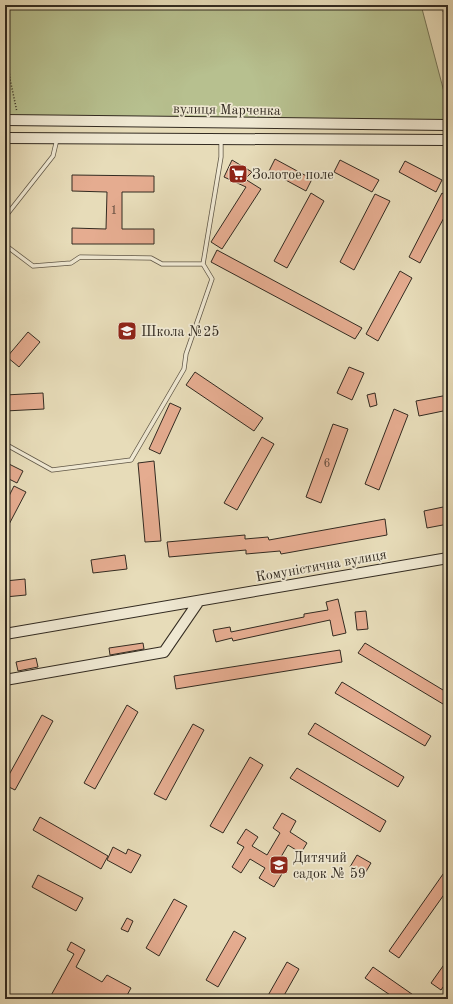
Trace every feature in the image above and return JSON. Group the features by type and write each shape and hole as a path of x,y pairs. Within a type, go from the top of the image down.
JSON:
{"street":[{"name":"вулиця Марченка","path":"5,120 448,125"},
{"name":"вулиця Марченка","path":"5,138 448,140"},
{"name":"Комуністична вулиця","path":"5,634 448,558"},
{"path":"5,680 164,652 199,601"}],"lane":[{"path":"5,218 53,156 57,138"},
{"path":"5,444 52,470 131,460 184,369 186,354 212,279 203,264 221,157 221,139"},
{"path":"5,245 33,266 71,264 80,257 151,258 162,264 203,264"}],"path":[{"path":"442,5 448,33"},
{"path":"5,35 10,79 18,121"}],"green space":[{"path":"5,5 421,5 448,107 448,121 5,117"}],"building":[{"path":"275,159 312,179 306,191 269,171"},
{"path":"232,160 252,172 245,179 261,189 222,249 211,242 246,187 224,177"},
{"path":"340,160 379,180 372,192 334,172"},
{"path":"405,161 442,180 436,192 399,172"},
{"path":"72,175 154,176 154,192 122,192 122,229 154,229 154,244 72,244 72,228 106,229 107,192 72,191"},
{"path":"311,193 324,201 287,268 274,261"},
{"path":"442,193 448,197 448,210 420,263 409,257"},
{"path":"375,194 390,201 354,270 340,262"},
{"path":"217,250 362,328 355,339 211,262"},
{"path":"400,271 412,278 378,341 366,334"},
{"path":"28,332 40,342 19,367 7,357"},
{"path":"349,367 364,373 352,400 337,393"},
{"path":"195,372 263,418 254,431 186,385"},
{"path":"43,393 44,409 5,411 5,395"},
{"path":"375,393 377,405 370,407 367,395"},
{"path":"448,395 448,410 419,416 416,401"},
{"path":"170,403 181,408 160,454 149,449"},
{"path":"394,409 408,415 379,490 365,484"},
{"path":"333,424 348,429 321,503 306,497"},
{"path":"262,437 274,444 237,510 224,503"},
{"path":"154,461 161,541 145,542 138,463"},
{"path":"5,462 23,471 17,483 5,477"},
{"path":"14,486 26,492 5,532 5,504"},
{"path":"448,506 448,524 427,528 424,511"},
{"path":"385,519 387,535 281,554 280,551 246,554 246,550 169,557 167,542 245,535 245,539 268,537 269,540"},
{"path":"125,555 127,569 93,573 91,560"},
{"path":"25,579 26,595 5,597 5,581"},
{"path":"338,599 346,633 333,636 330,620 233,641 232,638 216,642 213,630 230,627 231,632 304,617 304,614 328,610 326,602"},
{"path":"366,611 368,629 357,630 355,612"},
{"path":"143,643 144,649 110,655 109,648"},
{"path":"365,643 448,693 448,707 358,653"},
{"path":"340,650 342,662 176,689 174,676"},
{"path":"36,658 38,667 18,671 16,662"},
{"path":"342,682 431,736 425,746 335,693"},
{"path":"127,705 138,712 95,789 84,783"},
{"path":"42,715 53,721 15,790 5,785 5,782"},
{"path":"315,723 404,777 398,787 308,734"},
{"path":"193,724 204,730 166,800 154,794"},
{"path":"250,757 263,765 223,833 210,826"},
{"path":"297,768 386,821 380,832 290,778"},
{"path":"282,813 296,821 290,832 307,843 301,853 288,845 275,867 283,872 274,887 259,878 265,868 250,859 241,873 232,867 244,847 237,843 246,829 258,837 252,846 267,855 280,833 273,828"},
{"path":"40,817 108,856 101,869 33,830"},
{"path":"113,847 126,854 128,849 141,855 131,873 107,860"},
{"path":"357,855 371,863 364,875 350,867"},
{"path":"448,867 448,889 399,958 389,951"},
{"path":"38,875 83,898 76,911 32,887"},
{"path":"174,899 187,906 159,956 146,948"},
{"path":"127,918 133,921 128,932 121,929"},
{"path":"234,931 246,938 218,987 206,980"},
{"path":"71,942 85,950 76,967 102,982 107,975 131,988 125,999 49,999 74,954 67,950"},
{"path":"448,959 448,980 441,990 431,983"},
{"path":"287,962 299,969 282,999 266,999"},
{"path":"373,967 419,999 396,999 365,978"}],"place":[{"name":"Золотое поле","path":"238,174"},
{"name":"Школа №25","path":"127,331"},
{"name":"Дитячий садок № 59","path":"279,865"}]}
